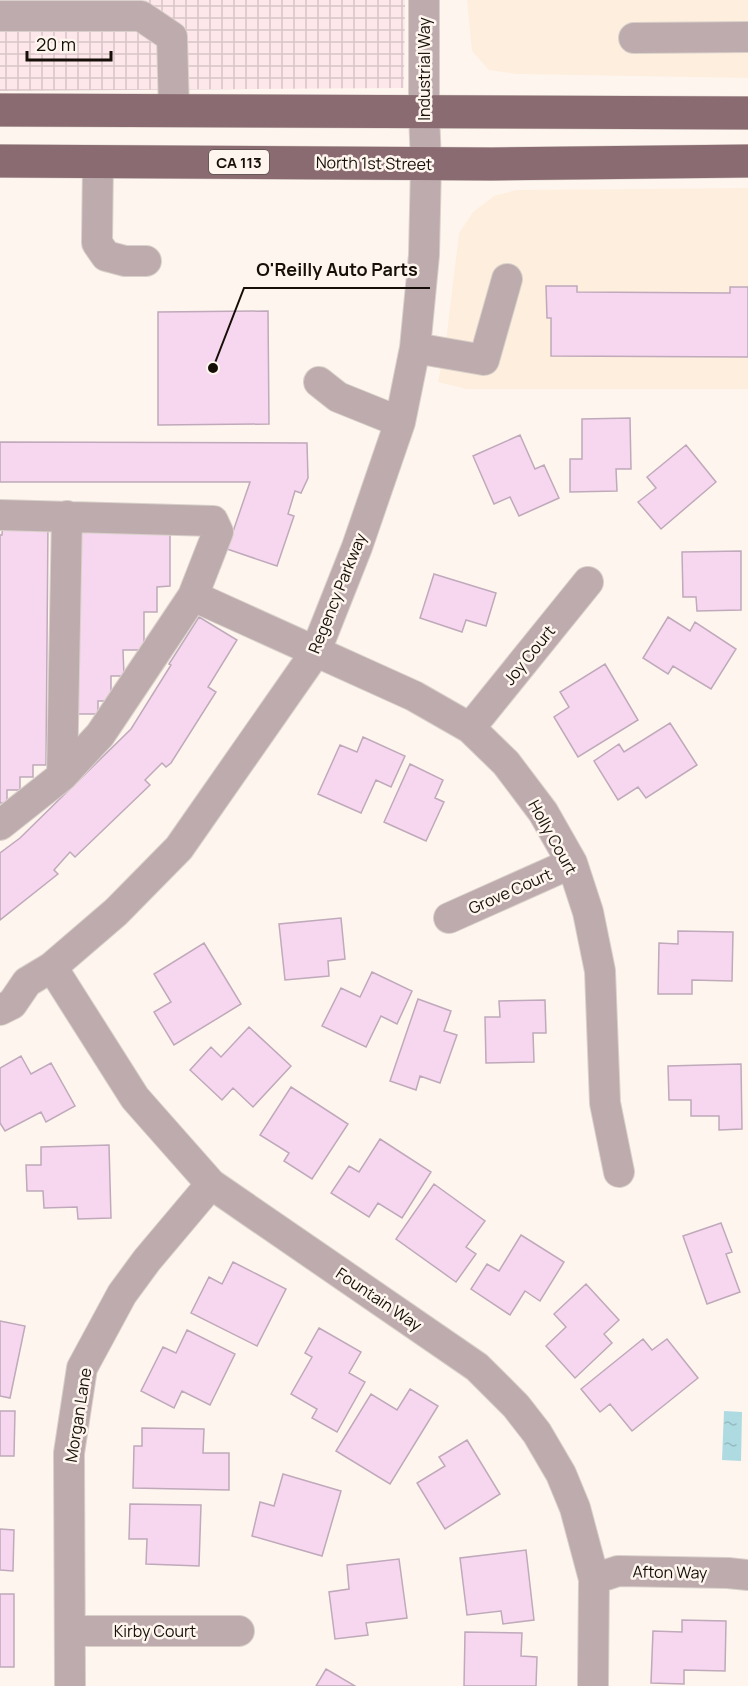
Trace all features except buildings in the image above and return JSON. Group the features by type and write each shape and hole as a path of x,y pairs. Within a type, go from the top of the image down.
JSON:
{"main road":[{"name":"North 1st Street","path":"0,110 174,111 425,138 492,164 748,160"},
{"name":"North 1st Street","path":"0,161 98,162 748,114"}],"street":[{"name":"Industrial Way","path":"424,0 425,138"},
{"path":"0,16 141,16 172,37 174,111"},
{"path":"634,38 748,37"},
{"name":"Regency Parkway","path":"0,1010 12,1004 13,982 52,967 116,912 179,848 315,653 357,547 400,422 415,348 424,255 425,138"},
{"path":"98,162 97,243 106,256 125,261 146,261"},
{"path":"415,348 484,360 507,279"},
{"path":"319,382 338,397 400,422"},
{"path":"0,515 213,521 218,532 193,596 100,735 62,776 0,825"},
{"path":"62,776 67,516"},
{"name":"Joy Court","path":"470,728 588,582"},
{"name":"Holly Court","path":"193,596 414,696 470,728 506,763 537,804 572,864 588,912 600,971 605,1103 619,1172"},
{"name":"Grove Court","path":"449,918 572,864"},
{"name":"Fountain Way","path":"52,967 135,1098 211,1184 477,1367 516,1406 537,1433 561,1474 574,1508 594,1579 593,1686"},
{"name":"Morgan Lane","path":"70,1686 69,1453 82,1368 122,1294 147,1260 211,1184"},
{"name":"Afton Way","path":"594,1579 618,1571 748,1575"},
{"name":"Kirby Court","path":"71,1631 239,1631"}],"shaded area":[{"path":"0,0 405,0 404,88 0,91"},
{"path":"467,0 748,0 748,78 516,74 489,70 472,51"},
{"path":"748,188 748,389 466,389 438,382 446,341 459,233 473,212 494,196 516,190"}],"water":[{"path":"724,1411 742,1412 741,1461 722,1460"}],"place":[{"name":"O'Reilly Auto Parts","path":"213,368"}]}
